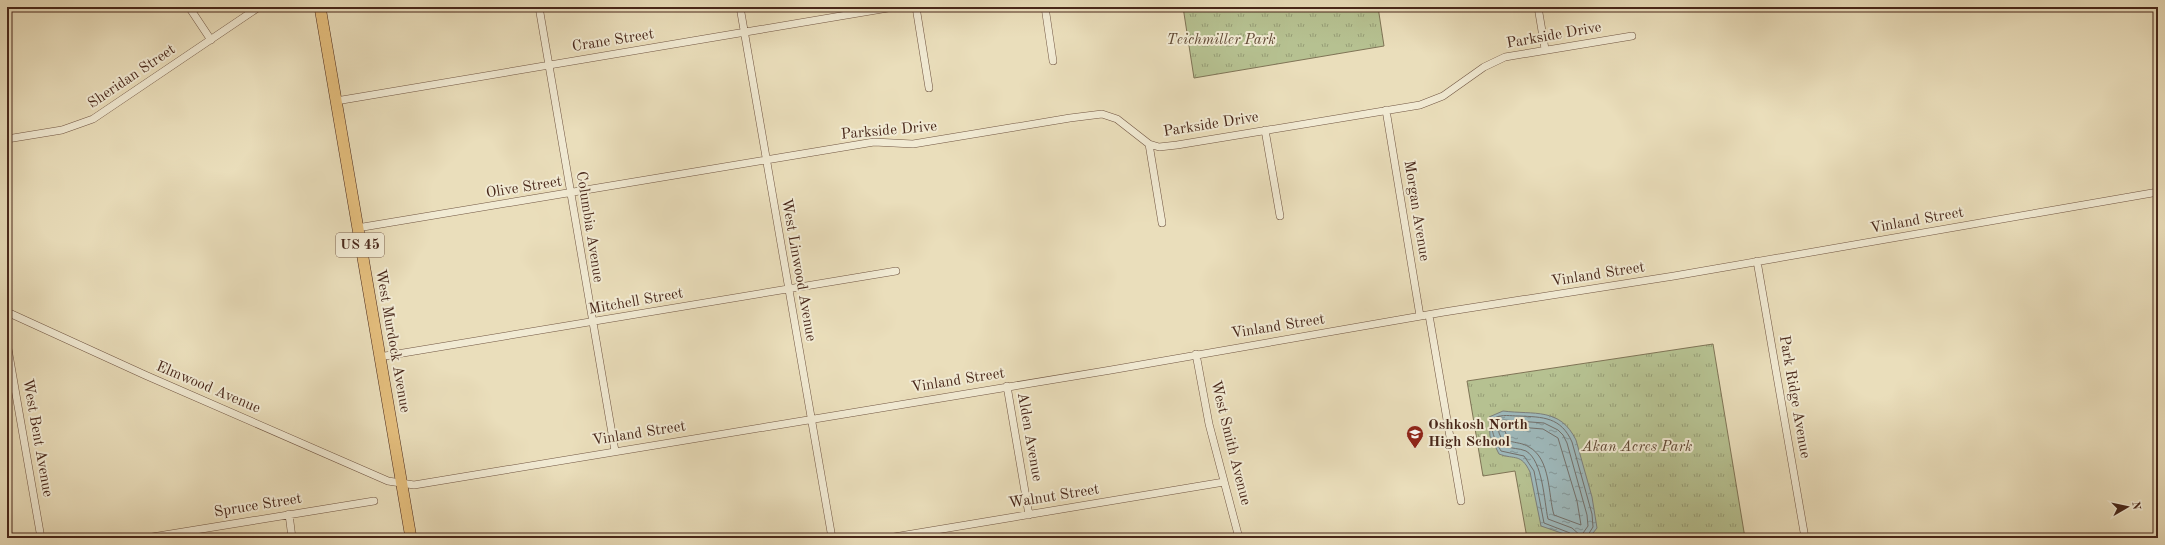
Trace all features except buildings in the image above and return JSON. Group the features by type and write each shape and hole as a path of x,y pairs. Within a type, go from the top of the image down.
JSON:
{"main road":[{"name":"West Murdock Avenue","path":"320,7 411,538"}],"street":[{"path":"189,7 211,40"},
{"name":"Sheridan Street","path":"7,139 62,130 93,119 259,7"},
{"name":"Columbia Avenue","path":"539,7 615,451"},
{"name":"West Linwood Avenue","path":"740,7 810,419 832,538"},
{"name":"Crane Street","path":"336,101 894,7"},
{"path":"916,7 929,88"},
{"path":"1045,7 1053,61"},
{"path":"1538,7 1545,49"},
{"name":"Parkside Drive","path":"766,160 874,142 913,144 1102,114 1117,119 1149,144 1167,146 1420,105 1436,99 1495,61 1514,55 1545,49 1632,36"},
{"name":"Morgan Avenue","path":"1386,110 1420,316"},
{"path":"1265,130 1280,216"},
{"path":"1149,144 1162,223"},
{"name":"Olive Street","path":"357,228 766,160"},
{"name":"Vinland Street","path":"401,483 414,484 810,419 1420,316 1757,261 2158,192"},
{"name":"Park Ridge Avenue","path":"1757,261 1805,538"},
{"name":"Mitchell Street","path":"379,356 896,271"},
{"name":"Elmwood Avenue","path":"7,312 132,369 388,480 401,483"},
{"path":"1429,315 1462,501"},
{"name":"West Bent Avenue","path":"7,343 40,538"},
{"name":"West Smith Avenue","path":"1196,354 1209,424 1239,538"},
{"name":"Alden Avenue","path":"1007,386 1029,515"},
{"name":"Walnut Street","path":"888,538 1224,482"},
{"name":"Spruce Street","path":"146,538 374,501"},
{"path":"288,514 292,538"}],"green space":[{"name":"Teichmiller Park","path":"1183,7 1378,7 1384,46 1194,78"},
{"name":"Akan Acres Park","path":"1713,344 1745,538 1527,538 1515,471 1483,476 1467,381"}],"water":[{"path":"1503,411 1536,413 1554,417 1570,429 1576,440 1592,497 1597,528 1589,538 1573,537 1541,526 1530,472 1527,466 1524,462 1517,458 1499,454 1490,436 1489,417"}],"place":[{"name":"Oshkosh North High School","path":"1415,449"}]}
